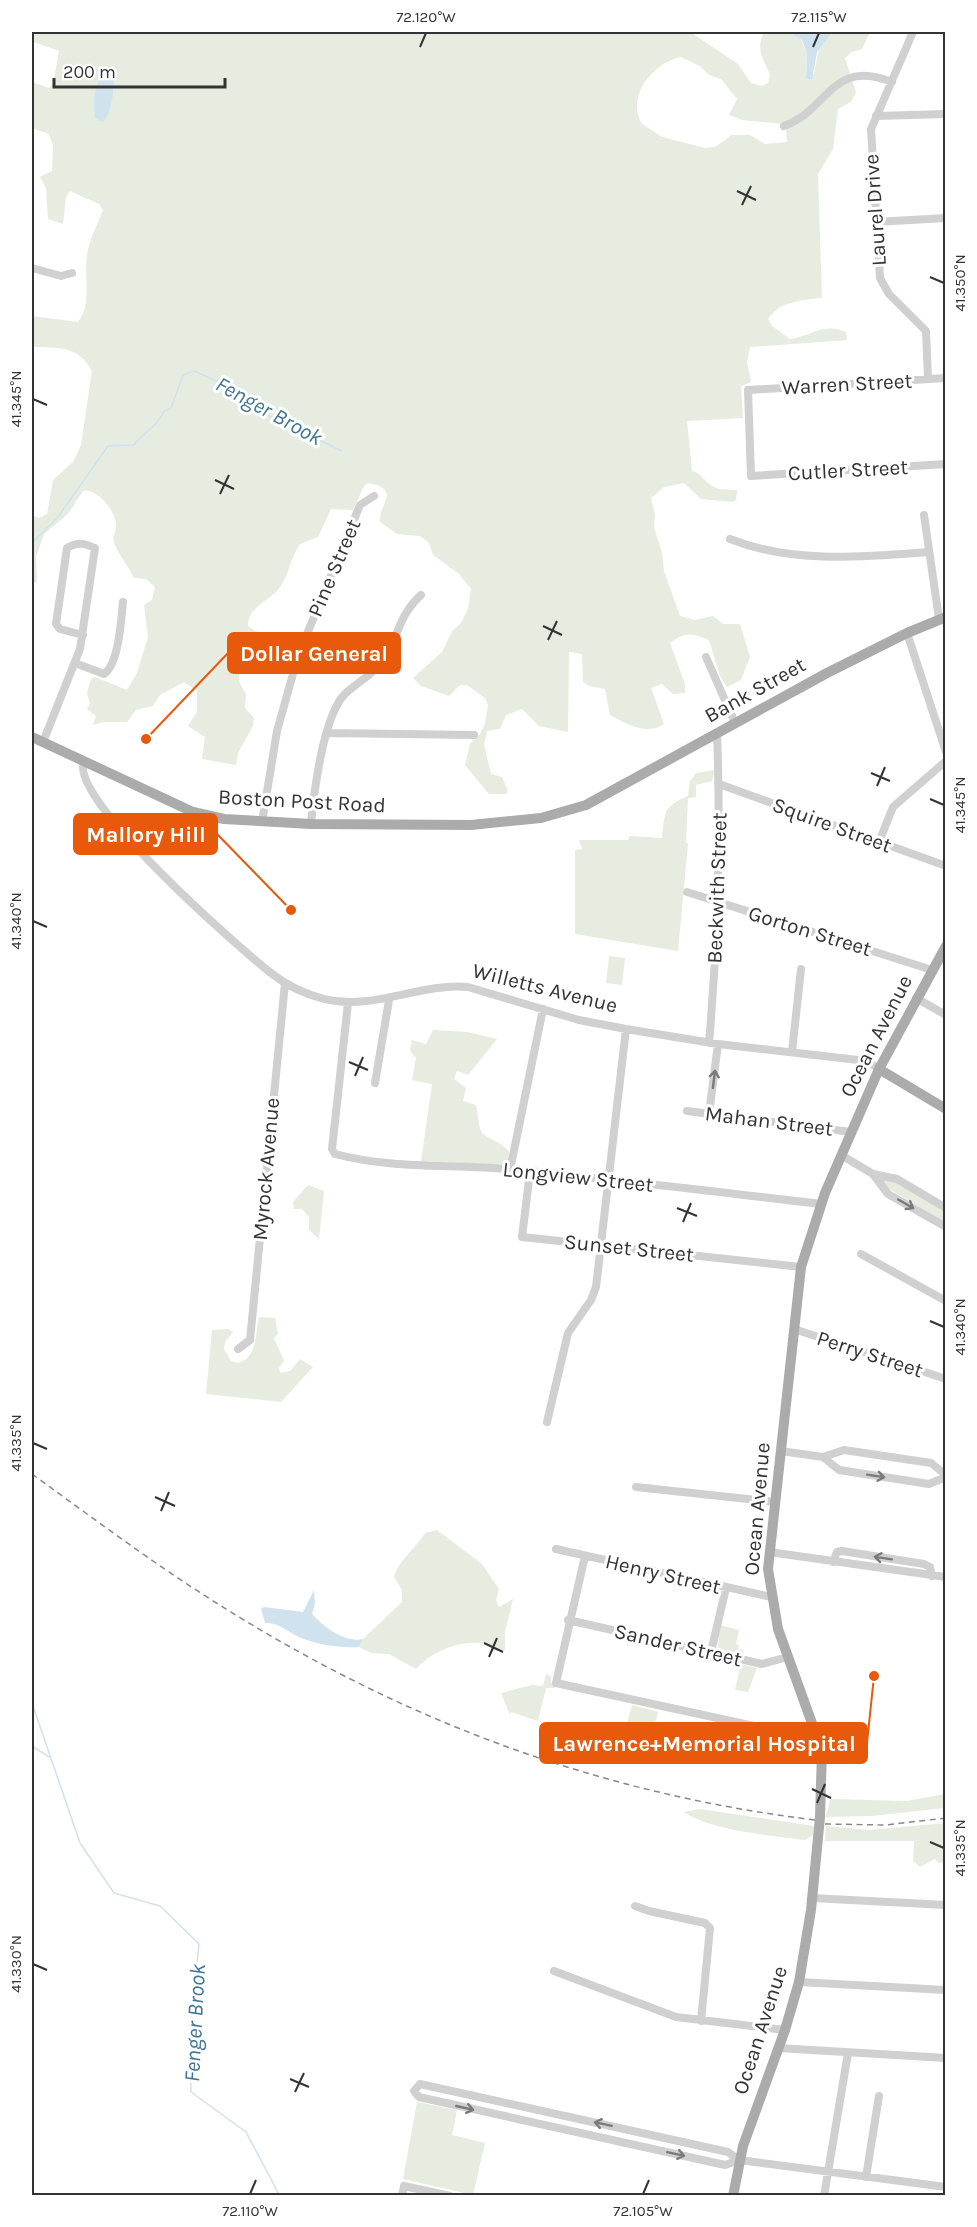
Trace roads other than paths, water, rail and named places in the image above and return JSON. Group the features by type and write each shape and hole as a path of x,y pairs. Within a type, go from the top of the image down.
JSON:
{"main road":[{"name":"Bank Street","path":"586,805 735,723 907,633 942,618"},
{"name":"Boston Post Road","path":"32,737 193,812 224,819 310,824 471,825 541,818 586,805"},
{"name":"Ocean Avenue","path":"733,2196 739,2160 799,1982 813,1898 820,1822 823,1769 819,1740 788,1657 771,1597 769,1552 801,1267 821,1204 879,1068 945,946"},
{"name":"Willetts Avenue","path":"879,1068 945,1108"}],"street":[{"name":"Laurel Drive","path":"913,32 870,135 880,278 889,294 926,331 928,379"},
{"path":"784,126 806,114 844,79 868,74 892,82"},
{"path":"876,116 945,114"},
{"path":"875,222 945,218"},
{"path":"32,268 61,276 72,273"},
{"name":"Warren Street","path":"751,476 748,390 945,378"},
{"name":"Cutler Street","path":"751,476 945,464"},
{"name":"Pine Street","path":"262,822 277,732 298,656 360,505 374,496"},
{"path":"924,515 942,618"},
{"path":"730,539 745,545 832,559 929,552"},
{"path":"43,742 75,663 83,635 95,548 87,544 74,544 67,548 56,624 60,629 83,635"},
{"path":"310,824 327,733 339,701 382,663 407,608 421,595"},
{"path":"75,663 104,674 109,671 116,651 123,602"},
{"path":"907,633 945,752"},
{"path":"706,657 735,723"},
{"path":"327,733 474,735"},
{"name":"Beckwith Street","path":"709,1114 719,903 717,733"},
{"path":"879,842 893,807 945,761"},
{"name":"Willetts Avenue","path":"84,762 82,773 88,783 150,864 236,943 285,983 316,997 348,1003 388,1000 460,986 482,989 543,1009 626,1029 714,1044 867,1061 879,1068"},
{"name":"Squire Street","path":"719,784 945,866"},
{"name":"Gorton Street","path":"687,892 932,970"},
{"path":"792,1052 801,969"},
{"name":"Myrock Avenue","path":"238,1349 250,1340 285,983"},
{"path":"916,998 945,1015"},
{"path":"375,1083 388,1000"},
{"name":"Longview Street","path":"348,1003 332,1149 335,1154 395,1165 451,1165 510,1170 821,1204"},
{"path":"510,1170 543,1009"},
{"path":"547,1422 568,1333 591,1300 596,1287 626,1029"},
{"name":"Mahan Street","path":"687,1111 851,1132"},
{"path":"841,1155 873,1174 897,1179 945,1208"},
{"name":"Sunset Street","path":"530,1172 522,1237 801,1267"},
{"path":"873,1174 888,1194 945,1227"},
{"path":"861,1254 945,1301"},
{"name":"Perry Street","path":"794,1329 945,1379"},
{"path":"781,1451 823,1457 844,1450 931,1463 945,1476 929,1484 839,1470 823,1457"},
{"path":"636,1487 776,1502"},
{"name":"Henry Street","path":"556,1549 771,1597"},
{"path":"769,1552 945,1577"},
{"path":"585,1556 568,1620 556,1683 819,1740"},
{"path":"711,1652 726,1588"},
{"name":"Sander Street","path":"568,1620 762,1664 788,1657"},
{"path":"813,1898 945,1905"},
{"path":"634,1906 709,1926 701,2020"},
{"path":"555,1971 676,2017 784,2030"},
{"path":"799,1982 945,1990"},
{"path":"778,2048 945,2058"},
{"path":"824,2196 848,2053"},
{"path":"739,2160 728,2152 420,2084 414,2091 419,2097 725,2165 739,2160 945,2187"},
{"path":"867,2177 879,2096"},
{"path":"525,2121 527,2108"},
{"path":"648,2148 651,2135"},
{"path":"402,2196 404,2186 450,2196"}],"water":[{"path":"788,32 832,32 817,52 812,80 806,78 807,54 802,40"},
{"path":"108,70 113,73 114,85 109,113 103,122 95,118 94,105 97,85"},
{"path":"314,1590 315,1604 312,1614 328,1629 342,1636 356,1640 363,1639 359,1647 313,1642 279,1626 265,1623 261,1609 264,1607 303,1612"}],"waterway":[{"name":"Fenger Brook","path":"32,543 58,517 108,446 134,445 158,421 164,411 171,408 183,375 194,371 253,397 267,415 342,451"},
{"name":"Fenger Brook","path":"32,1703 80,1843 114,1893 160,1906 199,1944 190,2031 191,2092 246,2132 280,2196"},
{"path":"32,1746 49,1757"}],"railway":[{"path":"32,1474 147,1557 218,1604 288,1646 431,1717 504,1746 579,1771 655,1791 734,1808 815,1820"},
{"path":"825,1824 885,1825 946,1818"}],"place":[{"name":"Dollar General","path":"146,739"},
{"name":"Mallory Hill","path":"291,910"},
{"name":"Lawrence+Memorial Hospital","path":"874,1676"}]}
